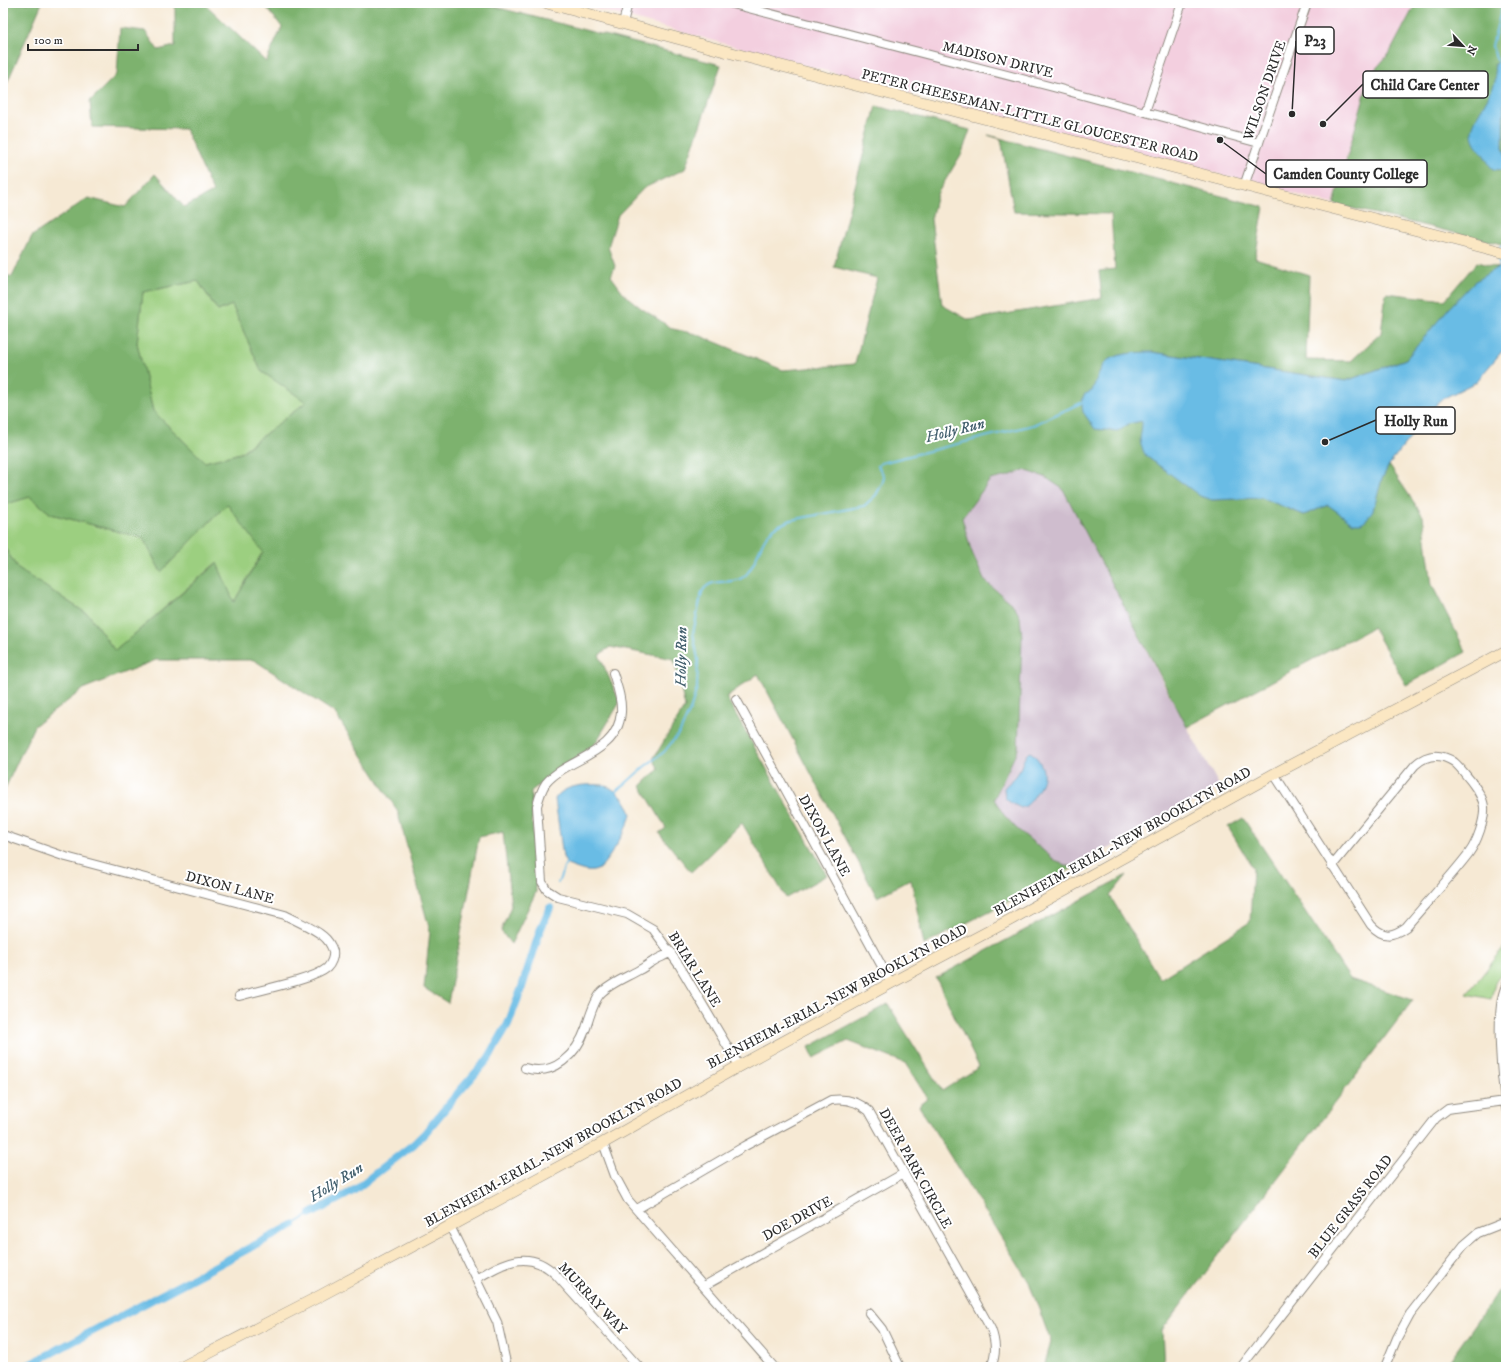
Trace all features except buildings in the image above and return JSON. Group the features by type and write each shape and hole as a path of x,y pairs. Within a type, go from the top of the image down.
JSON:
{"main road":[{"name":"PETER CHEESEMAN-LITTLE GLOUCESTER ROAD","path":"547,3 737,55 1506,254"},
{"name":"BLENHEIM-ERIAL-NEW BROOKLYN ROAD","path":"182,1367 316,1298 450,1226 603,1143 739,1066 1010,920 1274,774 1506,651"}],"street":[{"path":"622,23 628,3"},
{"name":"MADISON DRIVE","path":"729,3 1260,143"},
{"path":"1145,112 1182,3"},
{"name":"WILSON DRIVE","path":"1244,186 1307,3"},
{"name":"BRIAR LANE","path":"613,673 619,695 621,714 612,735 596,752 554,775 540,793 537,806 542,882 547,890 562,898 628,914 654,929 671,952 739,1066"},
{"name":"DIXON LANE","path":"736,699 891,983"},
{"path":"1274,774 1332,866 1371,925 1376,931 1387,936 1397,934 1406,927 1470,852 1482,825 1484,814 1484,805 1479,793 1459,766 1451,760 1443,757 1427,756 1415,765 1332,866"},
{"name":"DIXON LANE","path":"3,835 66,857 285,915 324,936 329,942 334,954 332,961 327,968 302,979 239,996"},
{"path":"524,1068 541,1070 556,1066 564,1061 573,1053 578,1044 601,992 627,975 640,970 671,952"},
{"path":"1505,1105 1500,1014 1502,996 1506,986"},
{"name":"DEER PARK CIRCLE","path":"637,1209 745,1146 831,1100 839,1099 856,1102 869,1111 991,1329 995,1342 995,1356 991,1367"},
{"name":"BLUE GRASS ROAD","path":"1241,1367 1436,1118 1448,1109 1505,1105"},
{"path":"603,1143 615,1176 628,1200 774,1367"},
{"name":"DOE DRIVE","path":"704,1286 904,1173"},
{"path":"1385,1367 1397,1338 1410,1314 1464,1245 1478,1233 1506,1222"},
{"path":"450,1226 497,1322 507,1367"},
{"name":"MURRAY WAY","path":"476,1279 494,1268 515,1260 535,1261 550,1268 640,1367"},
{"path":"869,1313 882,1329 900,1367"}],"shaded area":[{"path":"1416,3 1389,54 1370,75 1333,204 793,62 578,4"},
{"path":"1024,470 1045,477 1064,489 1164,685 1220,787 1073,868 1057,862 1016,828 1004,815 994,799 1018,749 1014,606 984,580 971,550 962,518 990,480 1008,476"}],"green space":[{"path":"3,3 42,3 3,92"},
{"path":"175,3 204,3 266,62 282,27 263,3 480,3 721,65 685,169 644,188 618,215 608,247 615,266 611,276 625,295 641,308 673,329 696,334 783,370 855,364 877,278 834,267 876,106 970,130 962,153 937,194 931,219 942,305 969,320 1102,298 1099,271 1115,269 1111,214 1014,212 1001,139 988,135 1264,207 1255,258 1309,275 1306,360 1351,361 1381,333 1386,293 1445,300 1477,262 1506,270 1474,282 1406,359 1346,381 1152,352 1099,430 1142,421 1212,500 1262,498 1304,515 1328,505 1386,471 1389,465 1423,516 1432,585 1466,652 1406,685 1373,627 1187,727 1063,489 1045,477 1024,470 1008,476 990,480 962,518 971,550 984,580 1014,606 1020,617 1022,637 1018,749 994,799 1004,815 1016,828 1057,862 1073,868 924,945 911,879 877,897 758,674 726,697 827,875 786,898 742,823 691,872 659,833 666,828 641,786 659,769 653,759 685,707 674,659 610,647 599,655 620,702 595,744 531,791 536,892 511,944 501,931 511,906 503,832 479,837 448,1003 424,988 430,931 397,810 335,713 254,660 156,660 85,688 34,726 3,793 3,545 18,569 89,615 115,651 217,563 234,602 263,552 227,504 161,572 143,538 51,514 30,497 3,505 3,274 12,277 32,236 88,198 125,207 155,174 184,207 213,192 185,129 92,127 90,101 117,74 120,28 145,31 158,50 175,46","holes":["198,281 218,311 232,305 261,371 306,402 241,453 205,462 153,411 137,343 143,292"]},
{"path":"1416,3 1506,3 1506,245 1334,204 1370,75 1389,54"},
{"path":"198,281 218,311 232,305 261,371 307,402 240,453 205,462 153,411 137,343 143,292"},
{"path":"30,497 51,514 143,538 161,572 227,504 263,551 234,602 216,563 115,651 89,615 18,569 3,545 3,505"},
{"path":"1243,818 1350,979 1413,1000 1162,1330 1164,1367 1044,1367 1051,1342 1029,1282 919,1106 928,1099 905,1063 848,1041 814,1058 809,1047 888,1004 942,1091 979,1067 936,978 1127,875 1110,896 1160,979 1250,922 1253,868 1228,827"},
{"path":"1506,945 1506,965 1495,983 1491,999 1467,994"},
{"path":"1499,1290 1506,1302 1506,1367 1445,1367"}],"water":[{"path":"1498,62 1501,63 1504,70 1503,147 1506,157 1506,169 1497,170 1491,167 1475,143 1472,137 1472,128 1494,85 1494,64"},
{"path":"1498,267 1506,267 1506,344 1504,349 1476,382 1440,400 1389,465 1382,479 1373,510 1366,520 1361,523 1353,523 1328,505 1304,515 1262,498 1212,500 1200,496 1146,456 1140,442 1142,421 1128,424 1117,431 1095,429 1083,412 1083,397 1085,394 1092,391 1098,374 1105,363 1112,358 1130,353 1152,352 1346,381 1406,359 1448,309 1474,282"},
{"path":"1029,752 1037,758 1040,763 1043,778 1039,789 1032,799 1027,805 1021,808 1005,798 1004,788 1018,773 1025,757"},
{"path":"584,785 603,785 617,792 627,804 631,814 627,826 606,861 597,870 586,871 567,865 563,857 555,799 564,790 570,788"}],"waterway":[{"name":"Holly Run","path":"1498,63 1492,46 1503,3"},
{"name":"Holly Run","path":"1500,248 1506,240"},
{"name":"Holly Run","path":"1498,255 1500,268"},
{"name":"Holly Run","path":"616,792 644,767 664,752 680,732 691,708 697,688 698,659 693,633 702,592 709,584 735,581 745,576 752,566 763,542 773,529 791,520 864,506 876,495 883,482 884,476 878,466 881,463 1033,425 1083,402"},
{"name":"Holly Run","path":"558,883 566,863"},
{"name":"Holly Run","path":"311,1214 353,1191 414,1144 488,1059 508,1024 521,990 541,928 550,908"},
{"name":"Holly Run","path":"293,1225 311,1214"},
{"name":"Holly Run","path":"25,1367 293,1225"}],"place":[{"name":"P23","path":"1292,114"},
{"name":"Child Care Center","path":"1323,124"},
{"name":"Camden County College","path":"1220,140"},
{"name":"Holly Run","path":"1325,442"}]}
